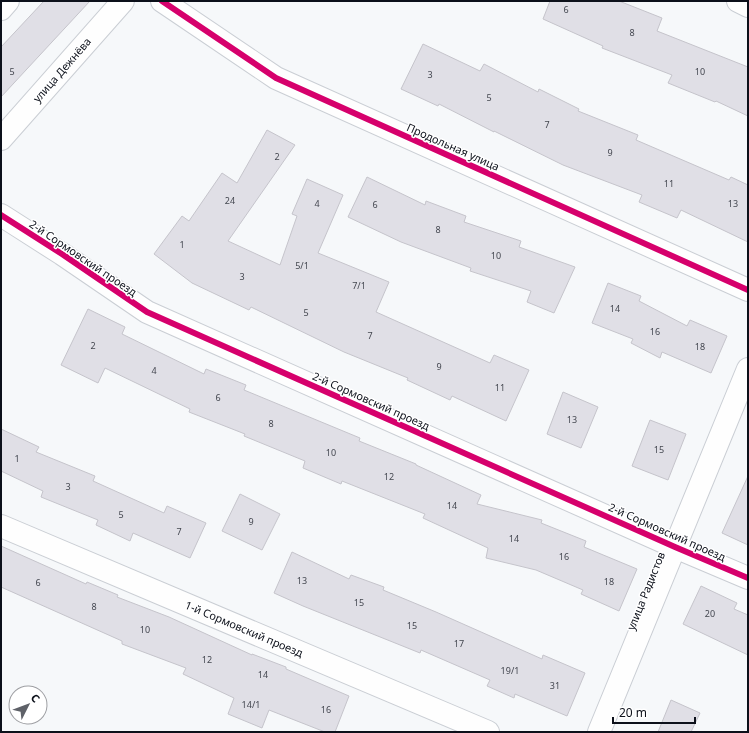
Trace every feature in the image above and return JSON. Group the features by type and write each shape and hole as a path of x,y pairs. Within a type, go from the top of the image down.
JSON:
{"street":[{"path":"1,9 8,1"},
{"name":"улица Дежнёва","path":"1,139 123,1"},
{"name":"Продольная улица","path":"162,1 276,78 748,290"},
{"path":"738,1 748,6"},
{"name":"2-й Сормовский проезд","path":"1,215 62,254 147,312 748,578"},
{"name":"улица Радистов","path":"599,732 748,369"},
{"name":"1-й Сормовский проезд","path":"1,526 488,732"}],"building":[{"path":"44,1 90,1 1,97 1,47"},
{"path":"550,1 619,1 662,18 657,31 748,67 748,116 716,101 715,102 668,83 672,75 602,48 603,46 543,19"},
{"path":"423,44 480,71 484,64 538,92 539,89 579,109 578,111 638,135 636,140 729,180 731,177 748,185 748,242 681,210 677,218 639,202 642,195 563,165 439,104 438,106 401,89"},
{"path":"267,130 295,145 228,241 280,265 297,216 292,214 307,179 343,195 318,253 389,282 376,312 490,363 494,355 529,370 506,421 452,396 450,400 407,380 408,378 344,352 251,307 249,310 192,283 154,254 182,216 189,221 222,173 237,183"},
{"path":"367,177 425,205 426,201 466,216 464,222 521,241 519,247 575,267 554,313 527,302 531,291 470,271 471,268 401,242 348,217"},
{"path":"608,283 641,296 639,301 687,326 690,320 727,336 711,373 662,352 660,358 631,343 633,339 592,323"},
{"path":"88,309 125,327 122,334 204,374 206,369 246,385 244,390 360,438 359,441 416,464 481,495 477,504 542,520 541,523 586,541 584,547 637,569 619,611 581,594 583,590 536,570 486,558 488,548 423,518 425,514 342,481 341,484 303,468 305,461 244,436 245,434 189,412 190,409 105,368 98,383 61,365"},
{"path":"563,392 598,407 581,448 547,434"},
{"path":"650,420 686,434 668,480 632,466"},
{"path":"1,429 39,447 36,452 95,476 93,481 164,513 167,506 206,523 190,558 133,533 130,541 96,525 98,520 41,497 43,491 1,471"},
{"path":"748,476 748,545 722,533"},
{"path":"240,494 280,514 262,550 222,531"},
{"path":"1,546 86,584 87,582 118,595 117,597 169,617 252,655 286,667 286,669 349,696 335,732 325,732 269,710 262,728 228,714 234,698 183,674 186,668 122,644 122,641 1,587"},
{"path":"292,552 349,579 351,575 384,587 383,590 542,659 543,655 585,673 567,716 515,694 514,698 487,686 490,680 421,650 420,653 274,593"},
{"path":"701,586 737,603 734,609 748,615 748,655 683,624"},
{"path":"671,700 700,713 691,732 658,732"}],"cycle path":[{"path":"162,1 276,78 748,290"},
{"path":"1,215 62,254 147,312 748,578"}]}
